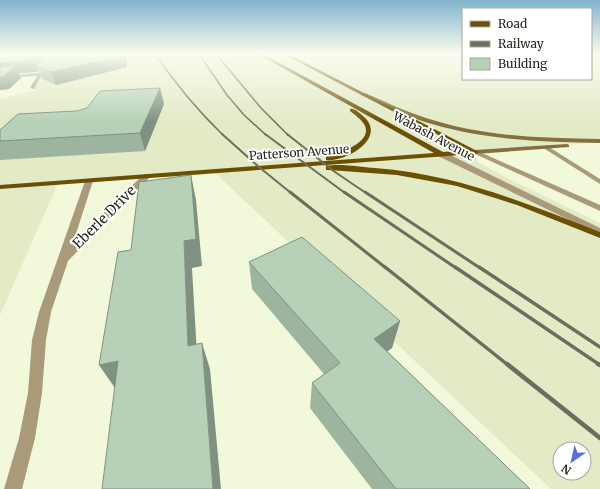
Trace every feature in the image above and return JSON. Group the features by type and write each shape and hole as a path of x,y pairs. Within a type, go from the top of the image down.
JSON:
{"main road":[{"name":"Wabash Avenue","path":"301,77 441,154"},
{"name":"Wabash Avenue","path":"329,77 475,152"},
{"path":"352,89 417,116 449,126 482,133 530,139 600,142"},
{"path":"279,166 332,158 346,153 363,143 368,136 369,129 364,121 332,94"},
{"name":"Patterson Avenue","path":"0,187 441,154 547,148 600,142"},
{"path":"279,166 365,169 439,179 469,187 519,204 600,234"}],"street":[{"path":"32,88 38,77"},
{"path":"547,148 600,182"},
{"name":"Wabash Avenue","path":"475,152 600,208"},
{"name":"Wabash Avenue","path":"441,154 600,234"},
{"name":"Eberle Drive","path":"62,259 147,176"},
{"name":"Eberle Drive","path":"13,489 27,438 35,393 40,340 45,312 89,181"}],"shaded area":[{"path":"40,77 462,77 462,80 592,80 592,77 600,77 600,142 462,153 507,178 600,223 600,489 551,489 213,171 59,181 0,315 0,99 33,91"}],"building":[{"path":"160,88 140,133 0,141 0,130 18,114 77,111 87,108 100,91"},
{"path":"191,175 196,239 184,241 188,346 202,343 213,489 102,489 118,361 99,365 118,252 131,250 139,182"},
{"path":"302,237 400,321 374,339 530,489 396,489 312,383 340,363 249,262"}],"railway":[{"path":"171,77 204,116 222,134"},
{"path":"215,77 227,95 244,115 266,135"},
{"path":"235,77 261,108 287,134"},
{"path":"222,134 291,193"},
{"path":"265,134 345,193"},
{"path":"287,134 335,172 366,193"},
{"path":"290,192 386,268"},
{"path":"344,192 456,268"},
{"path":"365,192 480,268"},
{"path":"385,267 508,365"},
{"path":"455,267 600,365 598,364"},
{"path":"479,267 600,347"},
{"path":"507,364 600,438"}]}
